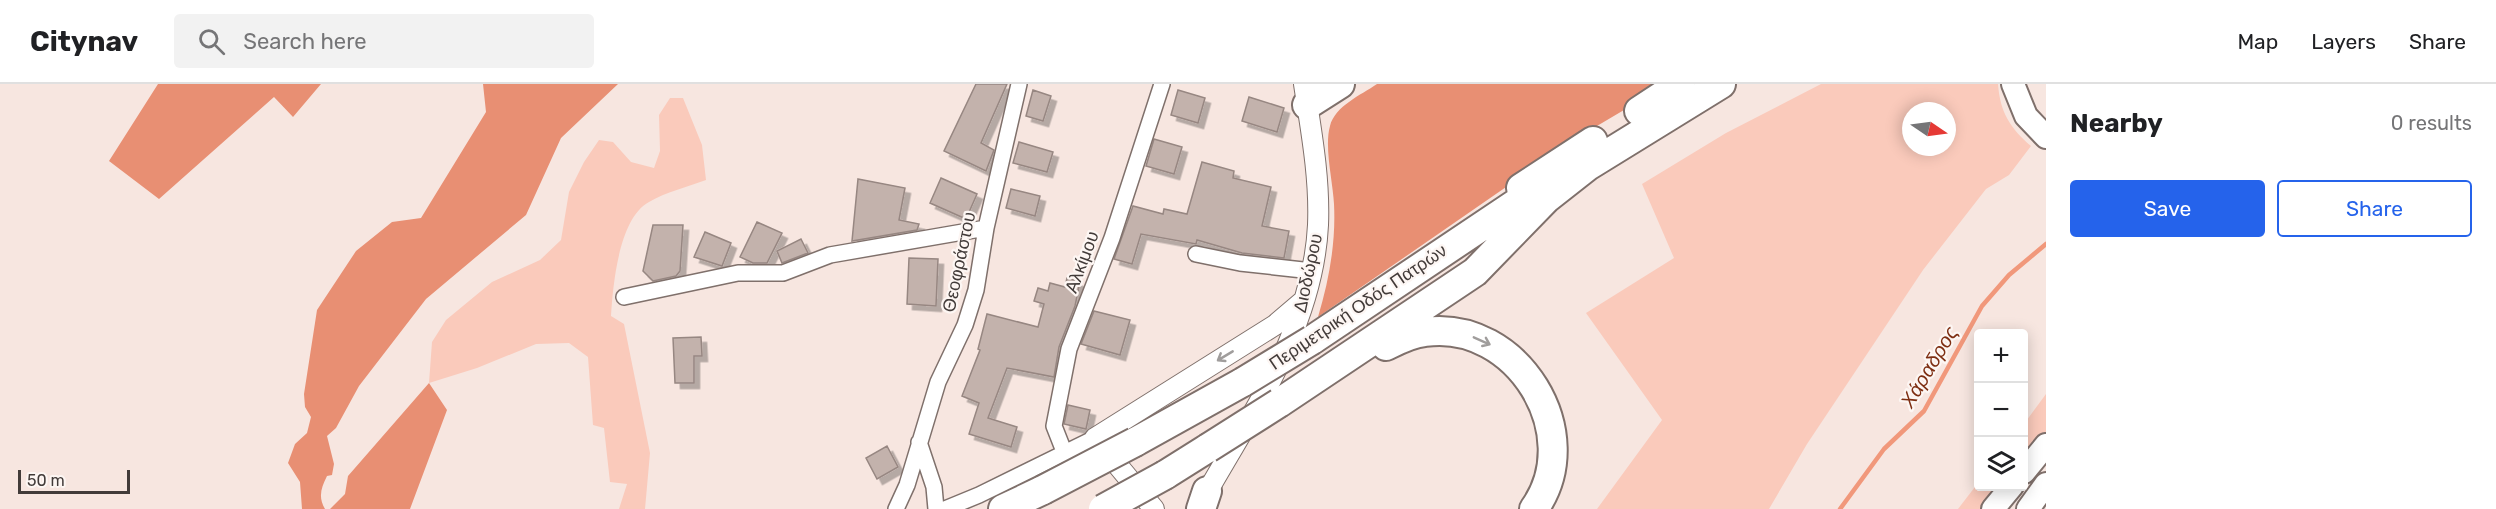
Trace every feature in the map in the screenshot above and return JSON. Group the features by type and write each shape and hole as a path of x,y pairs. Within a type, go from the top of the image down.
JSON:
{"highway":[{"path":"1306,94 1340,84"},
{"path":"1461,238 1474,221 1502,201 1680,84"},
{"name":"Περιμετρική Οδός Πατρών","path":"1003,509 1135,442 1243,382 1312,340 1461,238 1700,84"},
{"name":"Περιμετρική Οδός Πατρών","path":"1103,509 1165,475 1316,380 1475,272 1546,199 1588,166 1721,84"},
{"path":"1316,380 1396,341 1425,332 1438,331 1471,337 1497,349 1520,367 1530,380 1545,406 1551,425 1553,441 1551,472 1533,509"}],"main road":[{"path":"2013,84 2020,105 2042,134"},
{"path":"2028,467 2046,445"},
{"path":"2028,509 2046,484"},
{"path":"1993,509 2008,491"}],"street":[{"name":"Θεοφράστου","path":"896,509 907,485 938,382 968,316 980,270 986,228 1019,84"},
{"name":"Αλκίμου","path":"1065,454 1054,426 1069,350 1109,248 1162,84"},
{"name":"Διοδώρου","path":"1202,503 1270,383 1305,299 1312,271 1318,203 1306,94"},
{"path":"624,297 738,273 783,273 830,255 986,228"},
{"path":"1196,254 1312,271"},
{"path":"945,509 1095,438 1275,325 1305,299"},
{"path":"1095,438 1154,509"},
{"path":"919,442 934,487 936,509"}],"shaded area":[{"path":"158,84 321,84 293,117 274,97 159,199 109,161"},
{"path":"483,84 618,84 561,138 526,215 426,299 359,386 336,428 327,436 334,464 332,475 327,476 322,489 321,496 325,509 302,509 300,482 288,463 295,444 307,433 311,417 305,407 304,394 317,310 356,251 392,222 421,218 486,112"},
{"path":"1377,84 1668,84 1580,136 1318,317 1328,275 1334,233 1334,204 1328,144 1330,126 1343,107"},
{"path":"1821,84 1998,84 2001,103 2007,119 2017,133 2031,146 2009,175 1986,189 1923,270 1807,444 1769,509 1597,509 1662,420 1586,313 1674,258 1642,184 1726,133"},
{"path":"670,98 683,98 702,145 706,180 662,195 649,202 639,210 624,237 616,270 611,316 624,324 650,453 645,509 619,509 627,484 610,482 604,428 593,425 588,357 569,343 536,344 477,368 429,383 432,342 446,320 492,282 540,260 561,240 569,192 584,162 599,140 613,142 631,162 654,168 660,151 659,115"},
{"path":"429,383 447,410 410,509 330,509 345,494 348,476"},
{"path":"2046,394 2046,435 2028,456 2028,437 2028,419"},
{"path":"1974,488 1974,491 1998,491 1985,509 1958,509"}],"building":[{"path":"976,84 1007,84 981,143 994,150 986,171 944,151"},
{"path":"1033,90 1051,96 1043,121 1026,116"},
{"path":"1178,90 1205,98 1198,123 1171,115"},
{"path":"1249,97 1284,108 1277,132 1242,121"},
{"path":"1154,139 1182,147 1174,174 1146,166"},
{"path":"1019,142 1053,152 1047,172 1013,163"},
{"path":"1202,162 1234,171 1233,178 1271,187 1262,226 1289,231 1284,258 1242,253 1197,240 1196,244 1141,234 1132,264 1114,259 1133,206 1163,214 1164,209 1187,214"},
{"path":"941,178 977,194 966,219 930,203"},
{"path":"858,179 905,188 899,220 919,224 917,230 852,241"},
{"path":"1011,189 1040,196 1035,216 1006,208"},
{"path":"757,222 782,233 767,263 753,263 740,257"},
{"path":"653,225 683,225 680,271 676,276 653,281 643,271"},
{"path":"705,232 731,243 722,266 694,257"},
{"path":"801,239 808,253 782,263 777,251"},
{"path":"909,258 938,259 936,306 907,304"},
{"path":"1067,278 1080,282 1075,306 1059,347 1054,377 1007,368 988,418 1017,427 1011,447 969,434 979,403 962,396 980,350 978,349 987,314 1038,327 1044,304 1034,301 1038,288 1048,291 1050,283 1065,287"},
{"path":"1094,311 1130,320 1120,355 1081,344"},
{"path":"701,337 702,356 694,356 694,383 675,383 673,338"},
{"path":"1068,405 1090,410 1086,429 1064,424"},
{"path":"887,446 898,467 877,479 866,458"}],"waterway":[{"name":"Χάραδρος","path":"1840,509 1884,449 1924,411 1982,306 2009,275 2046,244"}]}
